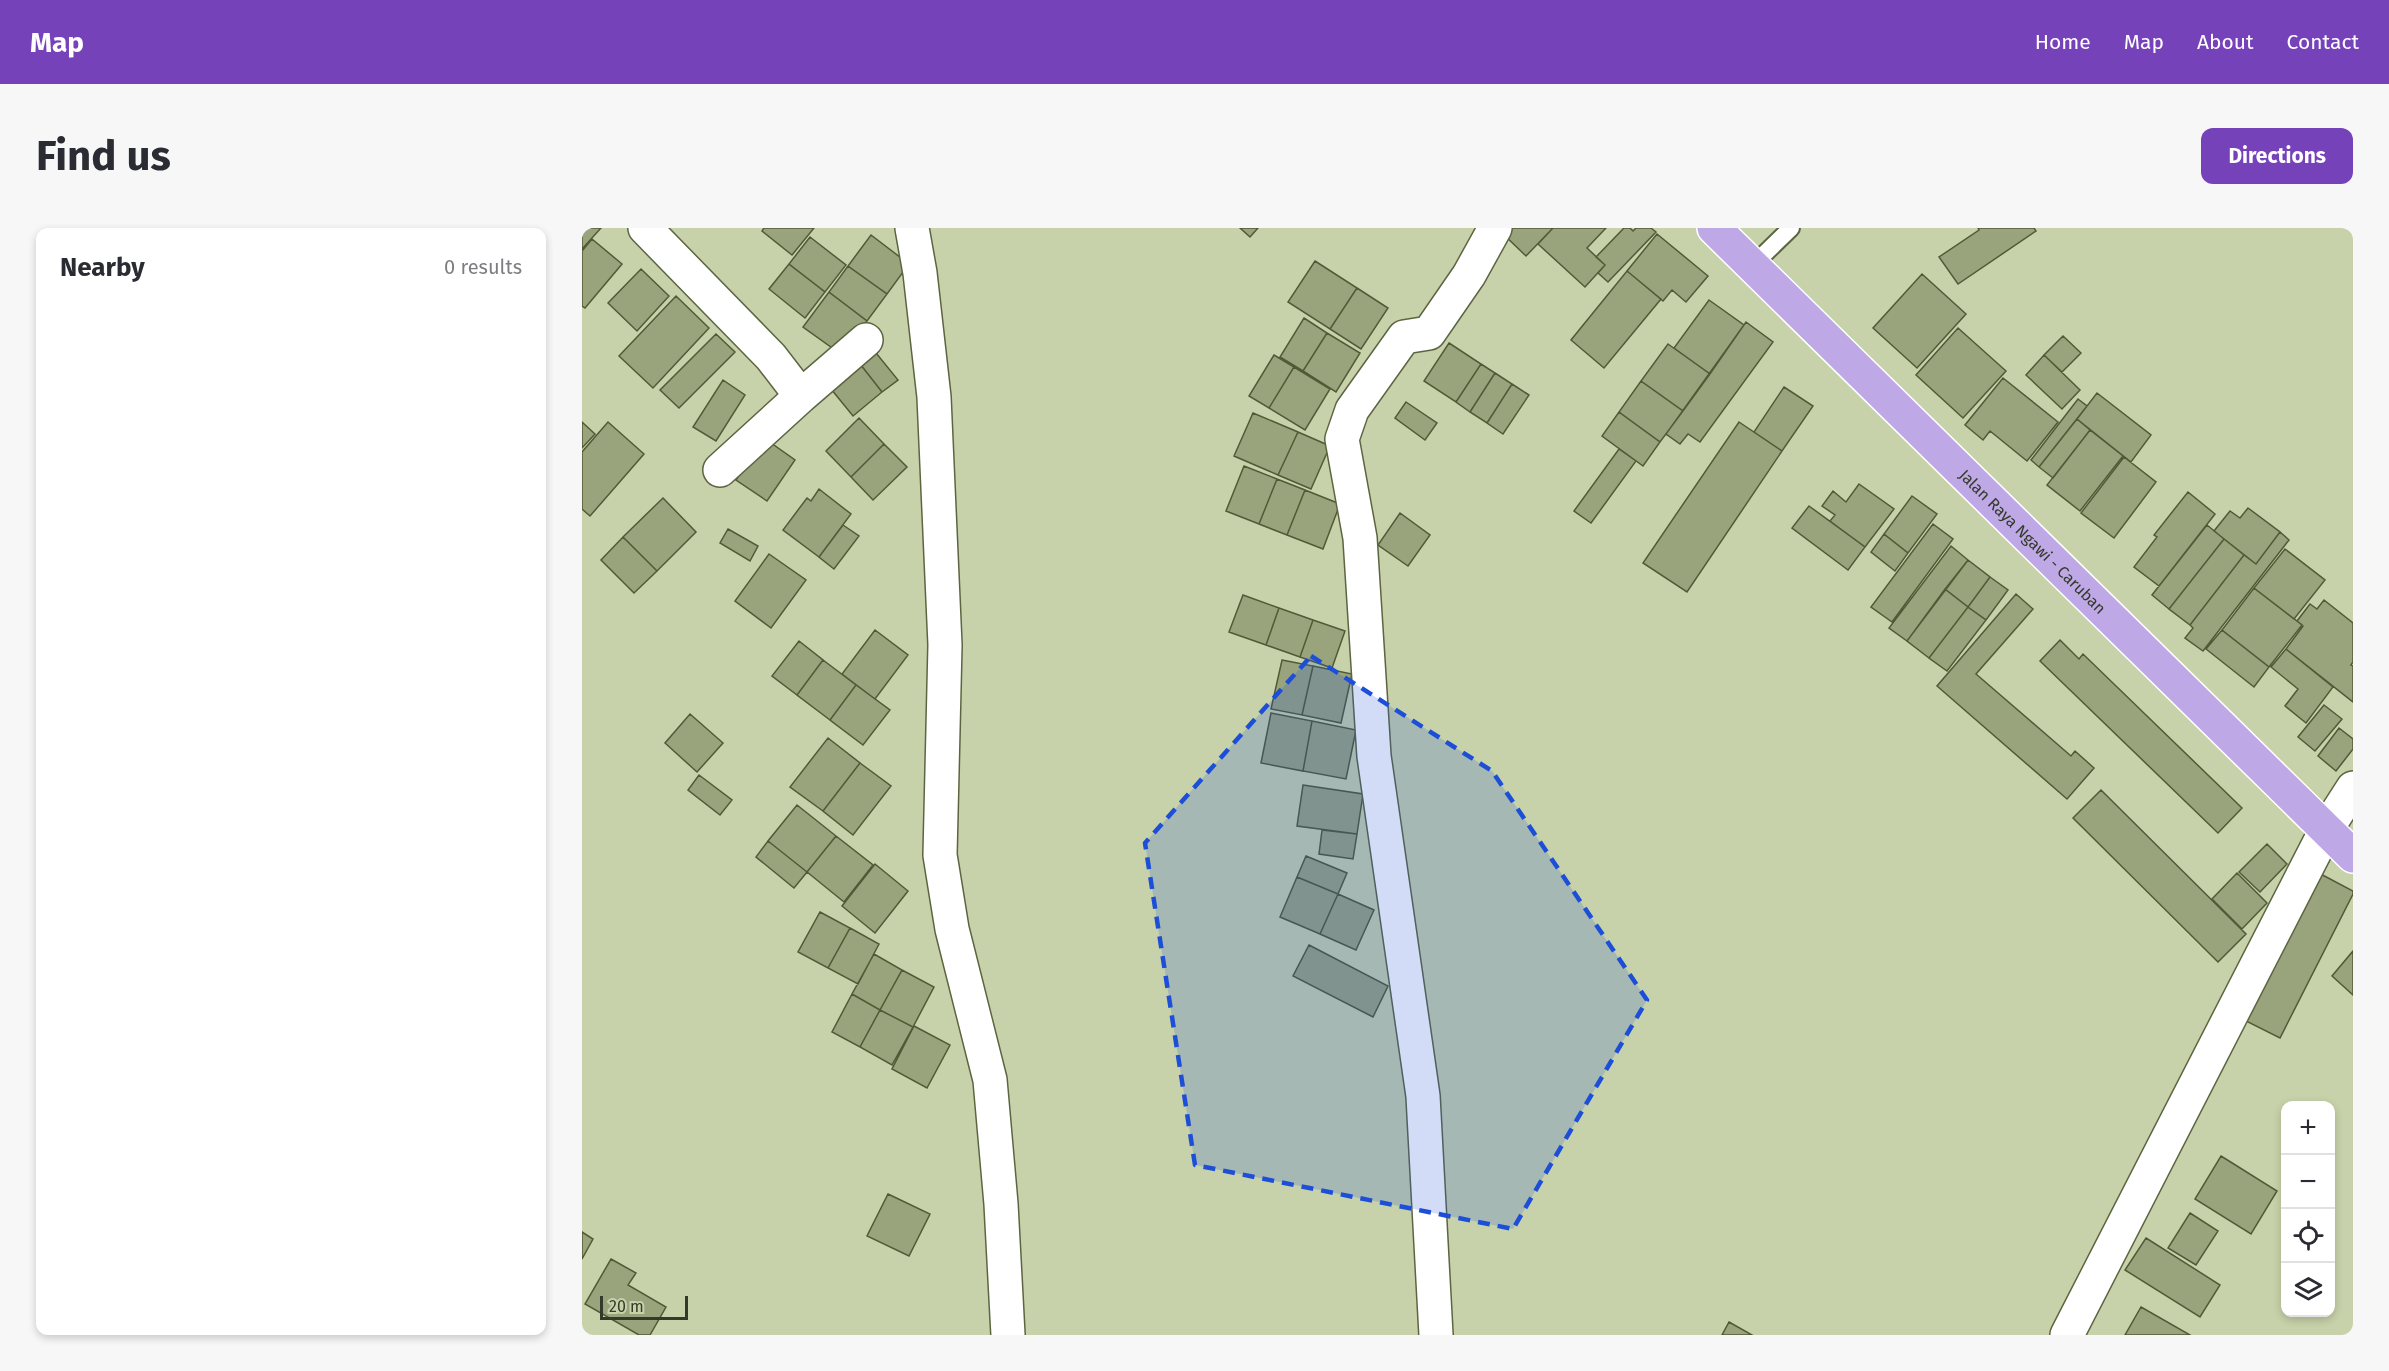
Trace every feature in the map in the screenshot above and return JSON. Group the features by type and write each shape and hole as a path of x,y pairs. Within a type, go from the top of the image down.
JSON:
{"highway":[{"name":"Jalan Raya Ngawi - Caruban","path":"1714,228 2353,856"}],"street":[{"path":"645,228 771,357 801,396"},
{"path":"912,228 920,273 934,398 945,645 940,855 952,929 990,1080 1001,1204 1008,1335"},
{"path":"1436,1335 1423,1096 1374,756 1360,538 1342,439 1352,410 1391,353 1404,337 1428,333 1469,275 1495,228"},
{"path":"720,470 866,340"},
{"path":"2067,1335 2326,830 2353,788"}],"lane":[{"path":"1752,266 1791,228"}],"highlighted area":[{"path":"1311,656 1492,771 1647,1000 1513,1229 1195,1165 1145,843"}],"building":[{"path":"582,228 601,228 582,249"},
{"path":"764,228 814,228 792,255 762,231"},
{"path":"1240,228 1258,228 1250,237"},
{"path":"1501,228 1553,228 1526,256 1499,230"},
{"path":"1553,228 1606,228 1587,248 1605,265 1585,287 1538,244"},
{"path":"1624,228 1630,228 1633,231 1636,228 1651,228 1656,232 1608,282 1598,273 1605,265 1596,257"},
{"path":"1978,228 2034,228 2036,231 1958,284 1939,257 1979,230"},
{"path":"1657,234 1708,276 1686,302 1672,290 1663,301 1627,271"},
{"path":"871,235 909,264 887,294 848,266"},
{"path":"810,237 846,265 825,292 789,264"},
{"path":"592,239 622,264 585,308 582,306 582,251"},
{"path":"1315,261 1357,288 1330,329 1288,302"},
{"path":"789,264 825,292 805,318 769,289"},
{"path":"848,266 887,294 867,321 829,292"},
{"path":"641,269 669,296 637,331 608,303"},
{"path":"1627,271 1661,299 1604,368 1571,340"},
{"path":"1922,274 1966,314 1917,368 1873,328"},
{"path":"1357,288 1388,308 1361,349 1330,329"},
{"path":"829,292 867,321 842,355 803,327"},
{"path":"676,296 709,328 653,388 619,356"},
{"path":"1709,300 1744,325 1710,374 1674,348"},
{"path":"1304,318 1327,333 1303,371 1280,357"},
{"path":"1746,322 1773,342 1700,442 1688,434 1680,444 1666,434"},
{"path":"1958,328 2006,371 1963,418 1916,375"},
{"path":"1327,333 1360,353 1336,392 1303,371"},
{"path":"716,334 735,352 679,408 660,390"},
{"path":"2063,336 2081,353 2062,372 2044,355"},
{"path":"1449,343 1481,364 1456,402 1424,381"},
{"path":"1668,344 1710,374 1683,411 1641,381"},
{"path":"872,348 898,380 882,392 857,360"},
{"path":"1274,355 1294,367 1269,408 1249,396"},
{"path":"2044,355 2080,390 2062,409 2026,375"},
{"path":"857,360 882,392 853,416 827,384"},
{"path":"1481,364 1495,373 1470,412 1456,402"},
{"path":"1294,367 1330,389 1305,430 1269,408"},
{"path":"1495,373 1512,384 1487,423 1470,412"},
{"path":"2003,378 2058,422 2027,461 1990,431 1983,440 1965,425"},
{"path":"723,380 745,395 716,441 693,427"},
{"path":"1641,381 1683,411 1660,442 1619,412"},
{"path":"1512,384 1529,395 1503,434 1487,423"},
{"path":"1784,387 1813,406 1782,451 1754,432"},
{"path":"2097,393 2151,435 2131,462 2077,419"},
{"path":"2078,399 2087,406 2039,467 2031,460"},
{"path":"1406,402 1437,423 1425,440 1395,418"},
{"path":"1619,412 1660,442 1643,466 1602,436"},
{"path":"1253,413 1298,432 1278,475 1234,456"},
{"path":"859,418 884,444 851,477 826,451"},
{"path":"2077,419 2090,430 2053,478 2039,467"},
{"path":"582,422 595,434 582,448"},
{"path":"608,422 644,454 590,516 582,509 582,452"},
{"path":"1739,422 1782,451 1687,592 1643,563"},
{"path":"2090,430 2123,456 2080,511 2047,485"},
{"path":"1298,432 1330,446 1311,489 1278,475"},
{"path":"764,438 795,460 767,501 736,480"},
{"path":"884,444 907,467 873,500 851,477"},
{"path":"1619,449 1636,461 1591,523 1574,511"},
{"path":"2124,457 2156,482 2114,538 2081,513"},
{"path":"1244,466 1277,479 1259,524 1226,511"},
{"path":"1277,479 1305,490 1287,535 1259,524"},
{"path":"1859,484 1894,509 1865,547 1830,521 1835,515 1822,506 1833,491 1846,502"},
{"path":"819,489 851,514 819,557 783,530 807,498 811,501"},
{"path":"1305,490 1340,504 1323,549 1287,535"},
{"path":"2188,492 2215,514 2159,586 2134,567 2157,537 2154,535"},
{"path":"1912,496 1937,514 1908,553 1884,534"},
{"path":"663,498 696,532 657,571 623,537"},
{"path":"1809,506 1865,547 1848,570 1792,528"},
{"path":"2248,508 2280,532 2256,564 2214,531 2230,511 2240,518"},
{"path":"1400,513 1430,535 1408,566 1378,545"},
{"path":"1933,524 1953,539 1892,622 1871,607"},
{"path":"843,525 859,536 834,569 819,557"},
{"path":"2207,525 2224,539 2169,609 2152,595"},
{"path":"728,529 758,546 750,561 720,543"},
{"path":"2280,532 2289,540 2203,651 2185,638 2193,628 2190,625 2244,555 2256,564"},
{"path":"1884,534 1908,553 1895,571 1871,552"},
{"path":"623,537 657,571 634,593 601,560"},
{"path":"2224,539 2244,555 2190,625 2169,609"},
{"path":"1951,546 1968,560 1907,641 1889,628"},
{"path":"2285,549 2325,580 2294,619 2254,588"},
{"path":"769,554 806,580 771,628 735,601"},
{"path":"1968,560 1990,577 1968,607 1945,589"},
{"path":"1990,577 2008,590 1986,620 1968,607"},
{"path":"2254,588 2302,625 2269,667 2222,630"},
{"path":"1945,589 1968,607 1929,658 1907,641"},
{"path":"2016,594 2033,609 1976,674 2071,756 2075,751 2094,768 2067,799 1937,686"},
{"path":"1243,595 1279,608 1266,645 1229,632"},
{"path":"2324,600 2353,623 2353,662 2351,665 2353,666 2353,702 2286,649 2303,626 2297,621 2310,604 2317,609"},
{"path":"1968,607 1986,620 1947,671 1929,658"},
{"path":"1279,608 1313,620 1300,657 1266,645"},
{"path":"1313,620 1345,631 1332,668 1300,657"},
{"path":"875,630 908,655 875,699 842,674"},
{"path":"2222,630 2269,667 2254,687 2206,649"},
{"path":"2060,640 2079,659 2083,654 2242,808 2218,833 2040,661"},
{"path":"799,641 823,660 797,695 772,676"},
{"path":"2286,649 2333,687 2306,723 2285,706 2298,689 2271,667"},
{"path":"823,660 856,685 830,720 797,695"},
{"path":"1282,660 1313,666 1302,715 1271,709"},
{"path":"1313,666 1352,674 1341,723 1302,715"},
{"path":"856,685 890,710 863,745 830,720"},
{"path":"2324,705 2342,719 2315,751 2298,737"},
{"path":"1271,713 1312,721 1303,771 1261,763"},
{"path":"690,714 723,743 697,772 665,743"},
{"path":"1312,721 1356,730 1346,779 1303,771"},
{"path":"2339,728 2353,739 2353,749 2336,771 2318,756"},
{"path":"828,738 860,763 823,811 790,787"},
{"path":"860,763 891,786 853,835 823,811"},
{"path":"699,775 732,800 720,815 688,790"},
{"path":"1303,785 1363,794 1357,834 1297,826"},
{"path":"2101,790 2246,934 2218,962 2073,818"},
{"path":"797,805 836,836 807,872 768,841"},
{"path":"1322,830 1357,834 1353,859 1319,854"},
{"path":"836,836 873,865 844,902 807,872"},
{"path":"768,841 807,872 794,888 756,857"},
{"path":"2267,844 2287,864 2260,892 2239,872"},
{"path":"1306,856 1347,873 1338,894 1297,877"},
{"path":"875,864 908,891 875,933 842,906"},
{"path":"2315,871 2353,891 2353,894 2280,1038 2240,1018"},
{"path":"2237,873 2267,903 2242,929 2212,899"},
{"path":"1297,877 1338,894 1320,934 1280,917"},
{"path":"1338,894 1374,910 1356,950 1320,934"},
{"path":"820,912 850,928 828,968 798,952"},
{"path":"850,928 879,944 858,984 828,968"},
{"path":"1309,945 1388,986 1373,1017 1293,976"},
{"path":"2353,951 2353,995 2332,976"},
{"path":"874,954 902,970 880,1010 852,994"},
{"path":"902,970 934,987 913,1027 880,1010"},
{"path":"852,994 880,1010 860,1047 832,1032"},
{"path":"880,1010 913,1027 892,1065 860,1047"},
{"path":"914,1026 950,1045 927,1088 892,1069"},
{"path":"2221,1156 2277,1191 2251,1234 2195,1199"},
{"path":"888,1194 930,1214 909,1256 867,1236"},
{"path":"2190,1213 2218,1231 2196,1265 2168,1248"},
{"path":"582,1232 593,1239 582,1259"},
{"path":"2146,1238 2220,1285 2200,1317 2125,1270"},
{"path":"611,1259 636,1273 628,1285 666,1307 650,1335 639,1335 585,1304"},
{"path":"2141,1307 2190,1335 2125,1335"},
{"path":"1729,1322 1752,1335 1722,1335"}]}
